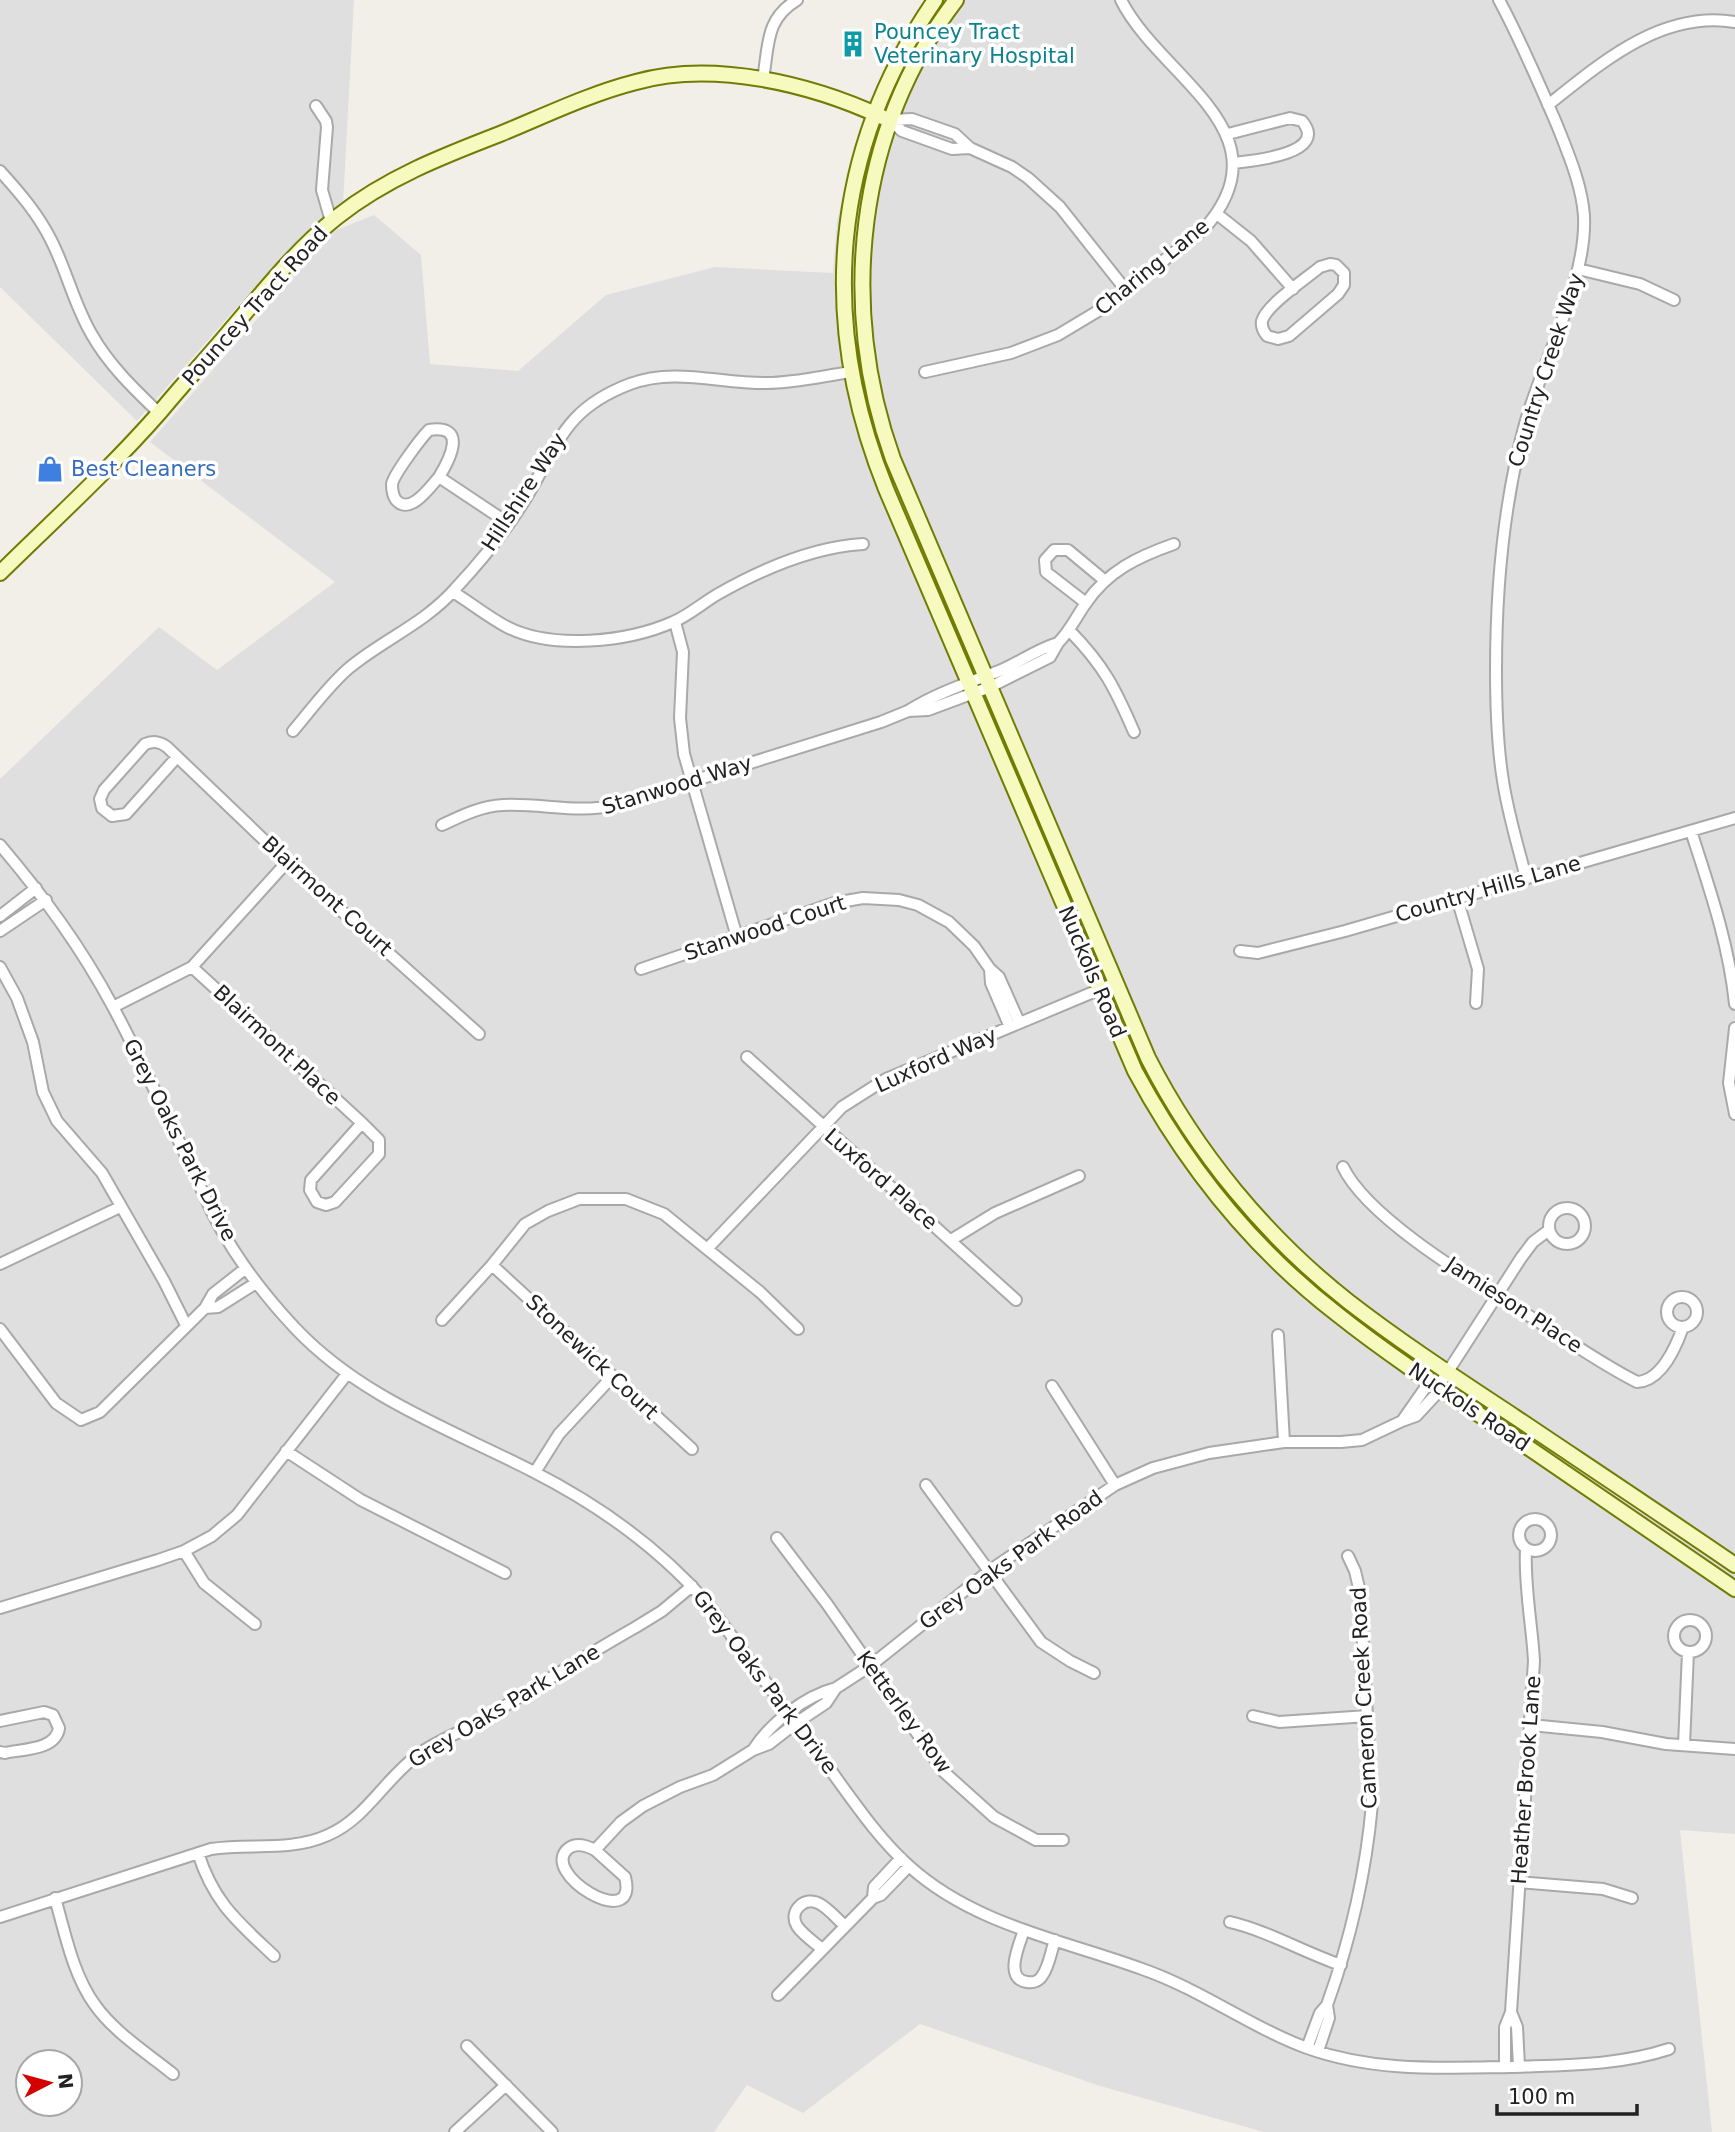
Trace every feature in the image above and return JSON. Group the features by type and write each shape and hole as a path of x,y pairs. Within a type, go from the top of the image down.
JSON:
{"main road":[{"path":"875,113 897,64 935,0"},
{"path":"890,120 914,67 956,0"},
{"name":"Pouncey Tract Road","path":"0,573 127,448 290,261 331,221 361,199 423,165 635,82 654,78 702,74 763,79 793,86 890,120"},
{"name":"Nuckols Road","path":"875,113 853,192 845,255 845,319 851,372 872,453 1099,989 1149,1096 1174,1138 1224,1205 1266,1249 1336,1314 1735,1589"},
{"name":"Nuckols Road","path":"890,120 871,194 863,244 862,307 876,408 893,459 1115,982 1152,1064 1174,1104 1205,1153 1245,1202 1302,1260 1348,1301 1449,1373 1735,1565"}],"street":[{"path":"763,79 774,21 786,7 797,0"},
{"name":"Charing Lane","path":"925,372 1011,353 1040,343 1082,322 1203,229 1217,214 1229,188 1233,163 1228,134 1212,109 1140,30 1121,0"},
{"name":"Country Creek Way","path":"1499,0 1548,105 1574,172 1583,203 1584,234 1578,269 1526,420 1517,456 1502,537 1496,593 1496,695 1500,758 1506,799 1527,878"},
{"path":"1548,105 1623,49 1661,28 1695,21 1720,19 1735,22"},
{"path":"316,106 327,127 322,190 331,221"},
{"path":"1228,134 1290,118 1302,121 1307,131 1307,138 1300,148 1278,156 1233,163"},
{"path":"890,120 902,131 951,149 970,148 1012,167 1046,192 1060,207 1125,289"},
{"path":"0,171 41,222 57,252 80,313 99,346 125,380 159,413"},
{"path":"1217,214 1251,242 1293,289"},
{"path":"1324,265 1336,265 1344,273 1344,285 1338,293 1289,336 1278,339 1267,336 1262,326 1265,314 1293,289 1324,265"},
{"path":"1578,269 1640,284 1674,300"},
{"name":"Hillshire Way","path":"293,731 350,667 419,623 453,592 529,493 559,437 586,408 608,393 633,383 666,376 767,383 851,372"},
{"path":"429,430 448,432 453,439 454,448 439,477 412,504 405,505 394,497 392,482 429,430"},
{"path":"439,477 508,523"},
{"path":"453,592 508,627 553,639 608,639 675,622 708,600 761,572 817,552 844,545 863,544"},
{"name":"Stanwood Way","path":"442,825 475,810 503,805 574,810 602,808 881,722 908,711 925,700 987,682 1050,657 1104,580 1135,559 1174,544"},
{"path":"1086,603 1046,572 1045,560 1054,550 1068,550 1104,580"},
{"path":"675,622 683,652 681,738 691,782 737,937"},
{"path":"1070,631 1101,665 1113,684 1134,733"},
{"name":"Blairmont Court","path":"177,757 126,814 112,816 102,808 100,799 104,790 145,744 163,744 177,757 287,862 479,1034"},
{"name":"Country Hills Lane","path":"1240,951 1258,953 1275,950 1735,818"},
{"path":"1691,831 1726,946 1735,1004"},
{"name":"Grey Oaks Park Drive","path":"0,845 47,900 76,942 113,1007 221,1229 256,1283 297,1330 347,1374 386,1399 535,1472 581,1498 654,1550 692,1586 873,1828 905,1862 938,1888 975,1910 1024,1930 1146,1970 1313,2050 1355,2061 1415,2069 1505,2067 1609,2063 1669,2049"},
{"path":"113,1007 192,967 287,862"},
{"path":"0,916 36,888"},
{"name":"Stanwood Court","path":"640,970 845,901 863,898 890,899 918,905 950,922 974,946 990,970 991,983 1014,1025"},
{"path":"1457,898 1478,969 1476,1003"},
{"path":"0,931 47,900"},
{"path":"0,967 17,998 33,1041 44,1092 57,1121 102,1173 186,1325"},
{"name":"Blairmont Place","path":"192,967 362,1123 379,1140 379,1154 335,1202 326,1205 317,1202 310,1190 312,1180 362,1123"},
{"name":"Luxford Way","path":"707,1249 842,1107 886,1079 1014,1025 1036,1009 1115,982"},
{"path":"1735,1028 1729,1083 1735,1114"},
{"name":"Luxford Place","path":"747,1057 1016,1300"},
{"name":"Jamieson Place","path":"1343,1167 1354,1186 1397,1227 1498,1296 1637,1382 1646,1382 1656,1375 1684,1327"},
{"path":"951,1240 995,1213 1079,1176"},
{"path":"442,1320 525,1224 548,1211 579,1199 626,1199 664,1214 760,1292 798,1329"},
{"path":"0,1264 120,1207"},
{"name":"Grey Oaks Park Road","path":"595,1850 621,1822 643,1806 680,1787 721,1771 753,1750 762,1737 792,1718 823,1691 836,1688 870,1665 989,1571 1115,1485 1153,1468 1198,1456 1284,1442 1362,1440 1402,1421 1449,1373 1533,1242 1549,1230"},
{"name":"Stonewick Court","path":"492,1265 692,1449"},
{"path":"0,1329 56,1403 81,1420 100,1412 205,1308 213,1294 246,1268"},
{"path":"205,1308 218,1307 256,1283"},
{"path":"1278,1335 1284,1442"},
{"path":"0,1608 184,1551 212,1536 237,1515 347,1374"},
{"path":"535,1472 559,1433 612,1377"},
{"path":"1052,1386 1115,1485"},
{"path":"286,1451 361,1500 505,1573"},
{"path":"926,1485 1041,1642 1094,1673"},
{"name":"Ketterley Row","path":"777,1538 944,1772 994,1817 1036,1840 1063,1840"},
{"name":"Heather Brook Lane","path":"1505,2067 1505,2027 1511,2011 1534,1661 1525,1567 1526,1549"},
{"path":"184,1551 204,1583 255,1624"},
{"name":"Cameron Creek Road","path":"1313,2050 1320,2013 1328,2005 1341,1965 1369,1832 1372,1804 1360,1592 1355,1570 1348,1556"},
{"name":"Grey Oaks Park Lane","path":"0,1917 198,1853 229,1846 289,1846 329,1835 348,1824 368,1807 419,1753 477,1723 636,1627 662,1611 692,1586"},
{"path":"1684,1745 1688,1652"},
{"path":"0,1721 44,1712 53,1715 59,1728 57,1737 50,1744 0,1752"},
{"path":"1253,1716 1279,1722 1368,1716"},
{"path":"1531,1725 1735,1749"},
{"path":"577,1845 595,1850 625,1877 626,1892 616,1902 600,1900 568,1875 562,1863 569,1848 577,1845"},
{"path":"198,1853 214,1894 232,1916 274,1956"},
{"path":"778,1995 873,1898 874,1887 905,1862"},
{"path":"1519,1882 1603,1889 1632,1898"},
{"path":"55,1898 82,1984 93,2004 173,2074"},
{"path":"822,1949 796,1924 794,1917 802,1903 818,1902 845,1926"},
{"path":"1230,1922 1250,1927 1341,1965"},
{"path":"1024,1930 1014,1966 1019,1979 1025,1982 1039,1980 1043,1975 1055,1940"},
{"path":"1511,2011 1517,2027 1519,2066"},
{"path":"467,2046 552,2132"},
{"path":"455,2132 506,2085"}],"shaded area":[{"path":"0,0 354,0 343,204 267,273 137,421 0,287"},
{"path":"926,0 1735,0 1735,1834 1680,1830 1712,2132 1264,2132 1100,2086 920,2024 803,2113 747,2085 714,2132 0,2132 0,779 159,627 217,670 335,582 150,442 334,231 374,215 421,255 430,364 518,371 606,295 715,267 833,273 837,221 853,156 881,77"}],"place":[{"name":"Pouncey Tract Veterinary Hospital","path":"853,44"},
{"name":"Best Cleaners","path":"50,469"}]}
